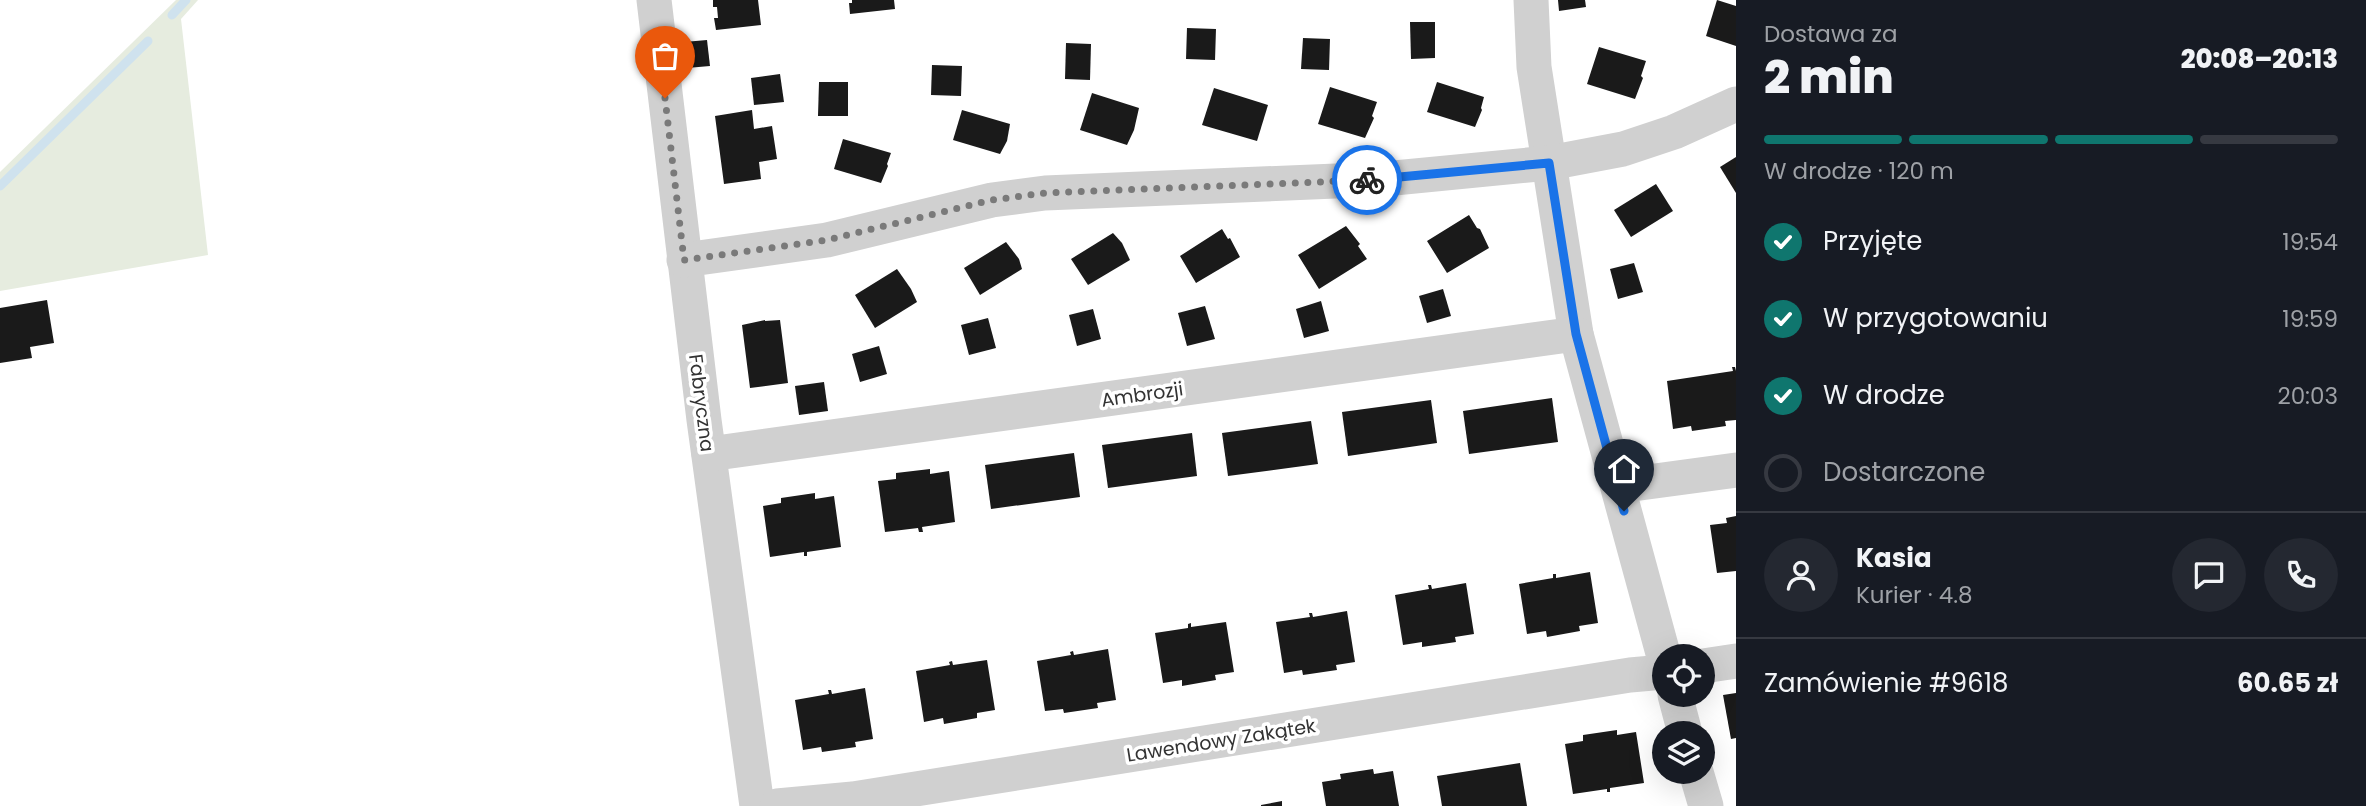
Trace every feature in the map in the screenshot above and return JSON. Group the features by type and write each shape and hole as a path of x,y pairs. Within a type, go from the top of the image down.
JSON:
{"street":[{"name":"Fabryczna","path":"653,0 684,260 757,806"},
{"path":"1531,0 1534,67 1576,334 1661,644"},
{"path":"684,260 827,240 979,203 1045,193 1384,179 1549,163 1623,149 1674,132 1736,104"},
{"name":"Ambrozji","path":"709,453 1576,334"},
{"path":"1618,486 1736,470"},
{"path":"1715,664 1736,661"},
{"name":"Lawendowy Zakątek","path":"777,806 853,799 1652,673"},
{"path":"1700,784 1706,806"}],"shaded area":[{"path":"176,0 198,0 181,19 208,255 0,291 0,172"}],"building":[{"path":"713,0 758,0 761,25 716,30 714,18 718,18 717,7 713,7"},
{"path":"852,0 894,0 895,9 850,14 849,3 852,3"},
{"path":"1558,0 1585,0 1586,7 1559,11"},
{"path":"1717,0 1736,6 1736,46 1706,36"},
{"path":"1410,22 1435,22 1435,58 1411,59"},
{"path":"1187,28 1216,29 1215,60 1186,59"},
{"path":"1303,38 1330,39 1329,70 1301,69"},
{"path":"707,40 710,66 687,68 684,42"},
{"path":"1066,43 1091,44 1090,80 1065,79"},
{"path":"1599,47 1646,61 1635,99 1587,84"},
{"path":"932,65 962,66 961,96 931,95"},
{"path":"780,74 784,102 754,105 751,78"},
{"path":"819,82 848,82 848,116 818,116"},
{"path":"1437,82 1484,97 1475,127 1427,112"},
{"path":"1330,87 1377,102 1372,116 1374,118 1365,138 1318,124"},
{"path":"1214,88 1268,105 1257,141 1202,125"},
{"path":"1092,93 1139,108 1127,145 1080,130"},
{"path":"752,110 754,129 772,126 777,159 759,162 761,179 724,184 715,116"},
{"path":"962,110 1010,124 1007,141 1000,154 953,140"},
{"path":"843,139 891,153 881,183 834,169"},
{"path":"1736,157 1736,193 1720,167"},
{"path":"1656,184 1673,211 1631,237 1614,210"},
{"path":"1469,215 1480,229 1489,248 1447,273 1427,241"},
{"path":"1346,226 1360,244 1358,246 1367,259 1319,289 1298,255"},
{"path":"1222,229 1240,257 1196,283 1180,256"},
{"path":"1113,233 1122,243 1130,260 1088,285 1071,259"},
{"path":"1006,242 1019,259 1022,269 980,295 964,268"},
{"path":"1634,263 1643,292 1618,299 1610,269"},
{"path":"897,269 917,302 875,328 855,295"},
{"path":"1443,289 1451,316 1427,323 1419,296"},
{"path":"47,300 54,343 30,347 32,358 0,363 0,308"},
{"path":"1321,301 1329,331 1304,338 1296,309"},
{"path":"1205,306 1215,339 1187,346 1178,313"},
{"path":"1093,309 1101,339 1077,346 1069,315"},
{"path":"988,318 996,348 969,355 961,325"},
{"path":"780,320 788,383 750,388 742,325"},
{"path":"879,346 887,374 860,382 852,354"},
{"path":"1732,367 1735,367 1736,371 1736,420 1725,421 1726,426 1692,431 1691,426 1673,429 1667,381 1733,371"},
{"path":"824,382 828,411 799,415 795,386"},
{"path":"1552,398 1558,442 1469,454 1463,411"},
{"path":"1431,400 1437,443 1348,456 1342,412"},
{"path":"1311,421 1318,464 1228,476 1222,433"},
{"path":"1192,433 1197,476 1108,488 1102,445"},
{"path":"1074,453 1080,497 991,509 985,465"},
{"path":"930,469 930,474 949,471 955,522 922,527 923,532 919,532 918,528 885,532 878,481 896,479 896,473"},
{"path":"815,493 815,499 834,496 841,547 807,552 807,556 804,556 804,552 770,557 763,506 781,503 781,498"},
{"path":"1736,516 1736,571 1717,573 1710,525 1727,523 1726,518"},
{"path":"1590,572 1598,623 1579,626 1580,631 1547,637 1546,631 1527,634 1519,584 1553,578 1553,574 1556,574 1556,578"},
{"path":"1466,583 1474,634 1455,637 1456,642 1422,647 1422,642 1403,645 1395,595 1429,589 1428,585 1431,585 1432,589"},
{"path":"1347,611 1355,662 1336,665 1337,670 1303,675 1302,670 1284,673 1276,622 1310,617 1309,613 1312,613 1313,617"},
{"path":"1226,622 1234,672 1215,675 1216,680 1182,686 1182,680 1163,683 1155,633 1188,628 1191,623 1191,627"},
{"path":"1108,649 1116,700 1097,703 1098,708 1064,713 1063,709 1045,711 1037,661 1071,655 1070,652 1073,651 1074,655"},
{"path":"987,660 995,710 977,713 977,718 944,724 943,718 924,722 916,671 950,665 949,662 952,661 953,665"},
{"path":"865,688 873,739 855,742 856,747 822,752 821,747 803,750 795,700 829,694 828,690 831,690 832,694"},
{"path":"1736,693 1736,738 1731,739 1723,695"},
{"path":"1617,730 1617,735 1636,732 1644,783 1610,788 1610,792 1607,792 1607,789 1573,794 1565,744 1583,741 1583,735"},
{"path":"1520,763 1527,806 1442,806 1437,776"},
{"path":"1373,769 1374,774 1393,771 1399,806 1326,806 1322,782 1341,779 1340,774"},
{"path":"1282,801 1282,806 1261,806 1261,805"}],"waterway":[{"path":"172,15 186,0"},
{"path":"0,186 148,41"}],"way so far":[{"path":"665,98 684,260 827,240 992,200 1067,190 1367,180"}],"route":[{"path":"1367,180 1549,163 1576,334 1624,511"}]}
